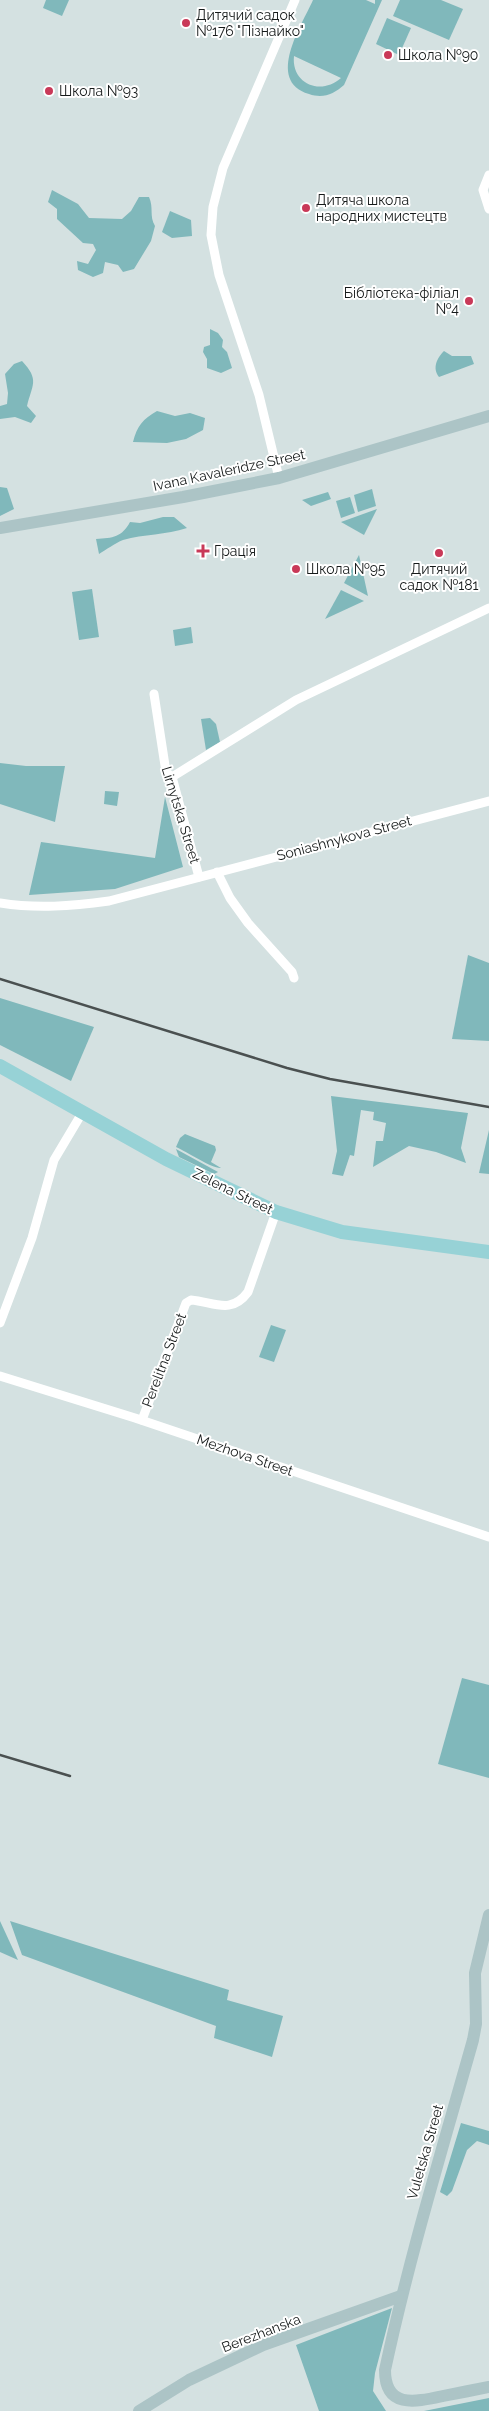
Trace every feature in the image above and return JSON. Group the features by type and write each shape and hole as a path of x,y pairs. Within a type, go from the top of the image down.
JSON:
{"main road":[{"name":"Zelena Street","path":"0,1066 166,1159 276,1212 342,1232 489,1252"}],"street":[{"path":"279,478 259,395 220,275 211,235 213,207 223,168 294,0"},
{"path":"489,175 483,190 489,209"},
{"name":"Ivana Kavaleridze Street","path":"0,528 183,497 279,478 489,416"},
{"path":"172,777 296,700 489,608"},
{"name":"Lirnytska Street","path":"154,694 166,772 172,777 199,877"},
{"name":"Soniashnykova Street","path":"0,903 29,908 82,905 131,896 489,801"},
{"name":"Lirnytska Street","path":"217,872 230,898 248,923 292,972 294,978"},
{"path":"0,1323 32,1238 54,1160 82,1113"},
{"name":"Perelitna Street","path":"142,1420 186,1303 190,1300 228,1306 242,1300 248,1292 276,1212"},
{"name":"Mezhova Street","path":"0,1376 142,1420 489,1537"},
{"name":"Vuletska Street","path":"489,1914 475,1973 476,2024 473,2040 436,2164 401,2296 385,2370 385,2382 393,2395 400,2399 414,2402 489,2387"},
{"name":"Berezhanska","path":"139,2411 189,2380 263,2345 401,2296"}],"shaded area":[{"path":"46,0 69,0 62,16 43,8"},
{"path":"313,0 366,0 375,4 375,0 382,0 344,85 324,96 309,94 296,87 290,77 288,65 295,37","holes":["294,56 341,78 325,86 309,84 297,74 294,66"]},
{"path":"400,0 441,0 463,9 449,40 393,16"},
{"path":"387,18 411,28 399,55 376,44"},
{"path":"52,190 78,204 89,218 122,219 131,211 139,197 149,197 152,219 155,226 151,241 134,269 123,272 118,265 105,262 103,273 93,277 78,270 77,261 88,264 96,250 93,244 83,243 57,219 57,209 48,202"},
{"path":"170,211 191,220 192,236 172,238 162,232"},
{"path":"210,329 218,333 223,340 222,347 227,352 232,368 221,373 207,368 207,359 203,352 204,347 210,345"},
{"path":"444,351 452,356 471,356 474,364 439,377 436,363"},
{"path":"22,361 33,378 27,406 36,416 31,423 15,417 0,419 0,406 7,404 8,393 5,374 14,364"},
{"path":"157,411 175,416 190,413 205,418 203,430 186,439 167,443 133,442 141,424"},
{"path":"0,487 7,488 14,509 0,516"},
{"path":"372,489 376,506 358,512 354,495"},
{"path":"328,492 331,499 311,506 302,500"},
{"path":"350,497 355,513 341,518 336,501"},
{"path":"377,509 364,535 341,522"},
{"path":"163,517 174,517 187,528 123,540 99,554 96,539 120,534 130,522 140,523"},
{"path":"359,555 368,596 344,583"},
{"path":"92,589 99,637 79,640 72,592"},
{"path":"341,590 364,601 325,619"},
{"path":"191,627 193,643 175,646 173,630"},
{"path":"210,718 216,724 220,742 206,750 201,719"},
{"path":"0,763 26,766 65,766 55,822 0,804"},
{"path":"105,791 119,792 117,806 104,804"},
{"path":"165,797 183,867 115,889 29,895 41,842 155,858"},
{"path":"468,955 489,963 489,1041 452,1039"},
{"path":"0,998 94,1027 71,1081 0,1045"},
{"path":"331,1096 468,1113 461,1148 466,1163 436,1152 409,1146 373,1167 376,1141 383,1141 386,1123 373,1120 374,1112 361,1110 354,1156 350,1155 343,1176 332,1174 337,1151"},
{"path":"489,1130 489,1174 479,1173"},
{"path":"185,1134 215,1146 216,1150 211,1162 221,1168 206,1163 176,1147 180,1138"},
{"path":"176,1149 218,1172 214,1174 179,1157"},
{"path":"271,1325 286,1330 274,1362 259,1357"},
{"path":"462,1678 489,1685 489,1778 438,1764"},
{"path":"0,1921 18,1960 0,1952"},
{"path":"10,1921 229,1990 227,2000 283,2016 272,2057 214,2038 216,2026 22,1955"},
{"path":"461,2123 489,2131 489,2145 477,2141 467,2150 452,2191 447,2196 440,2192"},
{"path":"392,2308 375,2373 373,2391 386,2411 319,2411 296,2345"},
{"path":"489,2398 489,2411 424,2411"}],"railway":[{"path":"0,979 287,1068 330,1079 489,1107"},
{"path":"0,1755 70,1776"}],"place":[{"name":"Дитячий садок №176 \"Пізнайко\"","path":"186,23"},
{"name":"Школа №90","path":"388,55"},
{"name":"Школа №93","path":"49,91"},
{"name":"Дитяча школа народних мистецтв","path":"306,208"},
{"name":"Бібліотека-філіал №4","path":"469,301"},
{"name":"Грація","path":"203,551"},
{"name":"Дитячий садок №181","path":"439,553"},
{"name":"Школа №95","path":"296,569"}]}
